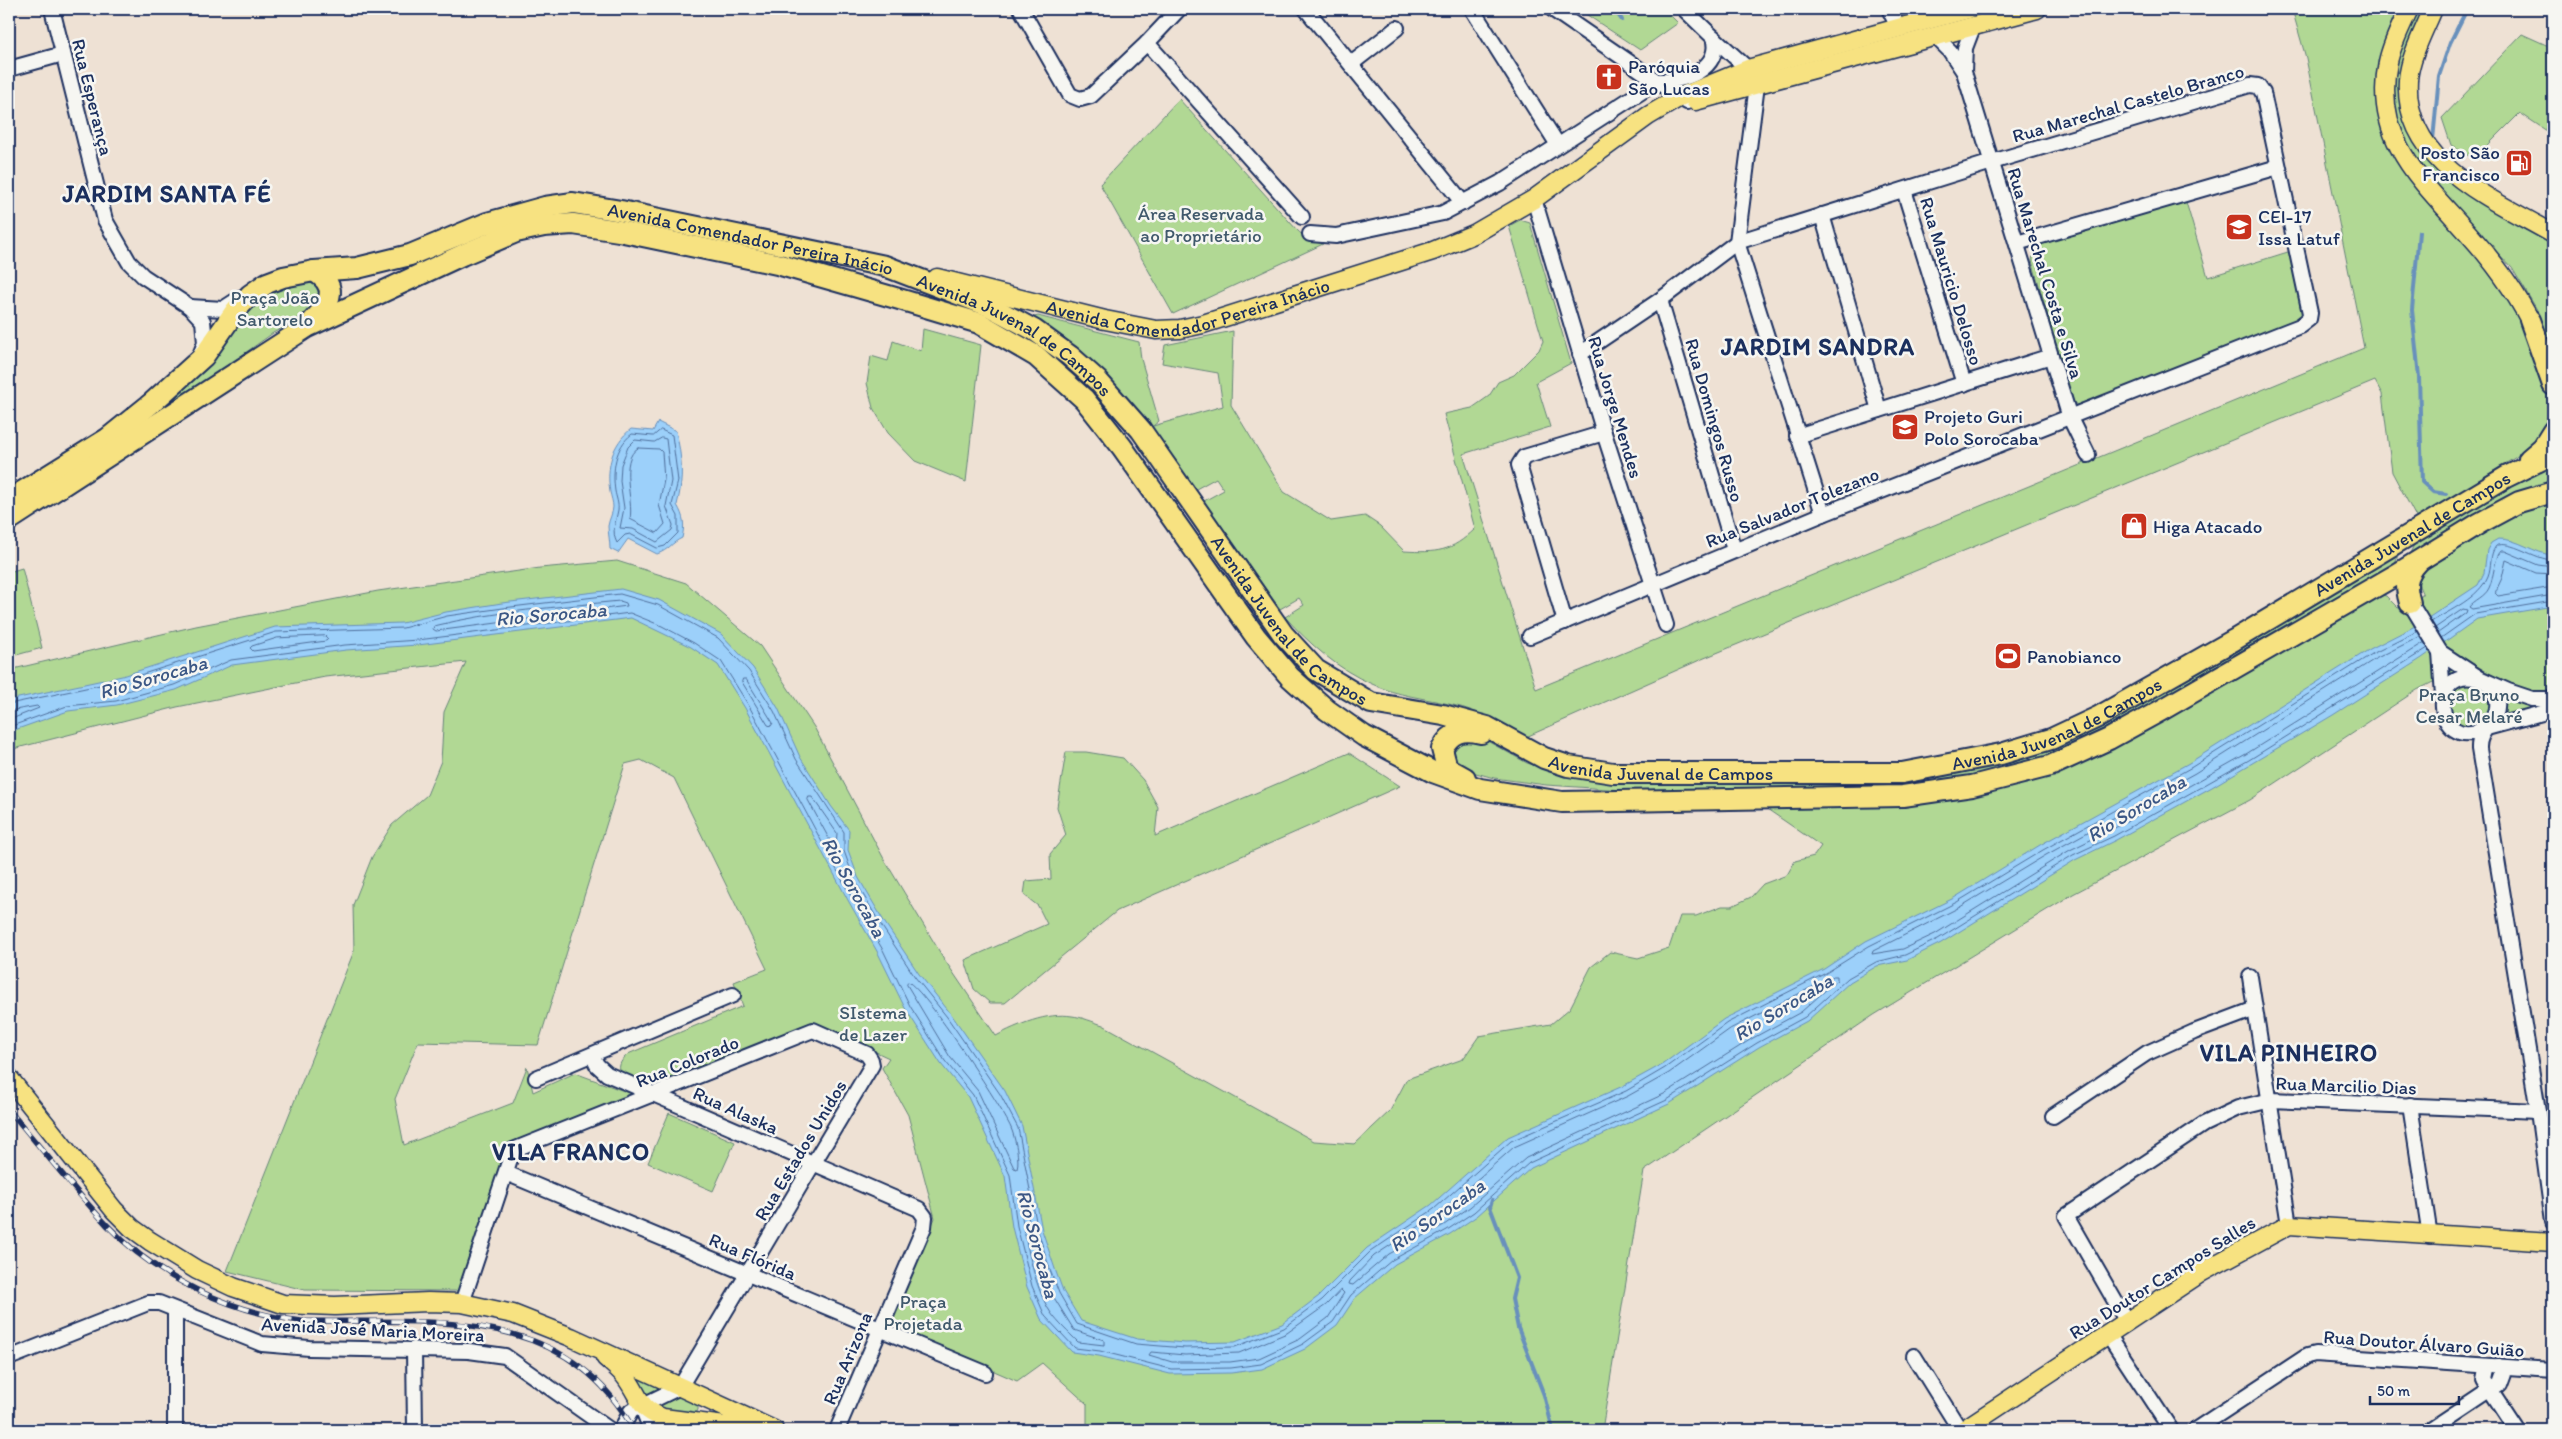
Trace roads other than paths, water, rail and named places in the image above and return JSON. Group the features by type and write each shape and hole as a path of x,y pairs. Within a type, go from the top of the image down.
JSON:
{"highway":[{"name":"Avenida Comendador Pereira Inácio","path":"9,500 107,440 204,356 236,310 259,288 284,277 314,271 357,268 410,255 487,223 545,207 573,203 621,211 885,266"},
{"name":"Avenida Comendador Pereira Inácio","path":"9,520 307,327 462,255 516,232 544,226 573,224 660,238 765,261 979,323"},
{"name":"Avenida Juvenal de Campos","path":"885,266 989,306 1034,330 1070,356 1098,381 1141,430 1283,634 1316,670 1371,702 1444,715 1487,727 1544,758 1568,766 1613,773 1902,773 2001,754 2051,739 2100,716 2234,640 2506,477 2553,454"},
{"path":"307,327 327,306 330,297 326,282 314,271"},
{"path":"2530,320 2553,385"},
{"name":"Avenida Juvenal de Campos","path":"979,323 1036,356 1084,399 1122,447 1256,637 1290,677 1327,710 1364,736 1432,772 1480,789 1562,802 1904,796 2009,778 2050,766 2109,739 2394,576 2519,502 2553,492"},
{"path":"2506,477 2539,451 2553,431"},
{"path":"2394,576 2402,551 2417,531"},
{"path":"2410,603 2406,583 2410,571 2420,560"},
{"path":"2373,588 2394,589 2410,603"},
{"path":"1537,798 1461,776 1448,768 1442,749 1452,735 1463,730 1471,731 1544,758"}],"main road":[{"name":"Avenida Comendador Pereira Inácio","path":"1684,99 1757,85 2037,9"},
{"path":"2409,9 2393,44 2386,82 2389,120 2396,140 2414,173 2499,270 2517,294 2553,370"},
{"path":"2434,9 2413,58 2408,79 2412,114 2418,132 2432,154 2446,168 2468,184 2553,234"},
{"name":"Avenida Comendador Pereira Inácio","path":"885,266 1105,320 1156,330 1180,329 1204,324 1433,251 1474,234 1534,199 1648,116 1748,69 1965,10"},
{"name":"Avenida Comendador Pereira Inácio","path":"1941,35 1953,19 1965,10"},
{"path":"9,1078 114,1210 132,1228 197,1270 233,1287 283,1304 334,1306 428,1302 462,1303 513,1314 595,1348 774,1430"},
{"path":"2288,1225 2430,1236 2553,1242"},
{"name":"Rua Doutor Campos Salles","path":"1962,1430 2202,1272 2288,1225"},
{"path":"595,1348 627,1378 641,1405 663,1418 756,1430"},
{"path":"690,1422 699,1417 702,1412 702,1401 699,1396"}],"street":[{"name":"Rua Esperança","path":"52,9 105,220 129,262 143,276 190,307 203,321 204,343 201,354 188,371"},
{"path":"1021,9 1070,95 1080,99 1091,96 1148,43 1179,9"},
{"path":"1306,9 1463,204"},
{"path":"1472,9 1558,145"},
{"path":"1552,9 1684,99"},
{"path":"1684,9 1748,69 1757,85 1737,242 1823,514"},
{"path":"1889,9 1898,27"},
{"name":"Rua Marechal Costa e Silva","path":"1964,72 1965,48 1973,27"},
{"path":"1351,64 1397,28"},
{"name":"Rua Marechal Costa e Silva","path":"1941,35 1964,72 2070,418 2088,455"},
{"path":"1310,234 1336,236 1443,213 1463,204 1500,183 1658,81 1678,80 1697,74 1710,61 1714,53 1713,37"},
{"path":"1148,43 1302,217"},
{"path":"9,69 63,54"},
{"name":"Rua Marechal Castelo Branco","path":"1992,162 2254,85 2258,86 2263,93 2309,306 2309,319 2300,326 2070,418"},
{"path":"1580,354 1660,300 1737,242 1992,162"},
{"path":"2017,243 2278,167"},
{"name":"Rua Mauricio Delosso","path":"1904,190 1964,384"},
{"name":"Rua Jorge Mendes","path":"1534,199 1651,586 1666,625"},
{"path":"1822,215 1879,410"},
{"name":"Rua Esperança","path":"190,307 223,309 259,288"},
{"name":"Rua Domingos Russo","path":"1660,300 1734,550"},
{"path":"1797,436 2052,356"},
{"name":"Rua Salvador Tolezano","path":"1530,636 1823,514 2070,418"},
{"path":"1565,622 1518,465 1524,457 1604,433"},
{"path":"2394,576 2440,652 2481,679 2527,698 2553,699"},
{"path":"2440,652 2443,696 2442,712 2452,727 2469,733 2553,710"},
{"path":"2443,696 2454,682 2463,678 2481,679 2494,692 2497,701 2494,719 2483,729 2479,738 2479,749 2538,1111 2553,1222"},
{"path":"2250,977 2271,1100 2288,1225"},
{"path":"536,1078 733,996"},
{"path":"2053,1116 2148,1053 2194,1032 2255,1009"},
{"name":"Rua Colorado","path":"506,1173 513,1150 813,1030 867,1054 872,1060"},
{"name":"Rua Alaska","path":"592,1055 597,1065 607,1074 919,1210 925,1217"},
{"name":"Rua Estados Unidos","path":"680,1387 872,1065 872,1060"},
{"name":"Rua Marcilio Dias","path":"2127,1322 2066,1216 2204,1124 2238,1108 2271,1100 2538,1111"},
{"path":"2410,1105 2430,1236"},
{"path":"462,1303 506,1173"},
{"name":"Rua Flórida","path":"506,1173 985,1373"},
{"name":"Rua Arizona","path":"836,1430 924,1227 925,1217"},
{"name":"Avenida José Maria Moreira","path":"9,1358 148,1302 159,1304 175,1312 262,1344 309,1348 469,1351 505,1356 610,1430"},
{"path":"175,1312 176,1430"},
{"path":"2108,1334 2171,1430"},
{"path":"414,1349 414,1430"},
{"name":"Rua Doutor Álvaro Guião","path":"2195,1430 2307,1356 2315,1354 2553,1370"},
{"path":"1914,1356 1962,1430"},
{"path":"2430,1430 2502,1380 2502,1370 2494,1366"},
{"path":"621,1430 631,1411 680,1387"},
{"path":"2490,1390 2517,1430"},
{"path":"641,1405 652,1430"}],"water":[{"path":"658,422 676,431 681,459 681,477 677,505 683,521 682,538 657,554 628,539 618,553 610,549 608,529 613,507 609,483 612,457 619,442 631,429 653,431"},
{"name":"Rio Sorocaba","path":"2498,539 2512,541 2539,552 2553,555 2553,606 2477,619 2422,658 2333,715 2212,787 2116,840 2075,860 1941,943 1907,960 1877,966 1850,982 1807,1021 1759,1047 1669,1104 1531,1168 1477,1216 1450,1234 1395,1264 1355,1298 1337,1325 1305,1349 1262,1369 1231,1373 1170,1374 1099,1356 1072,1352 1041,1319 1027,1287 1012,1227 1005,1176 968,1097 941,1064 905,1008 878,953 745,708 718,665 691,647 631,618 418,645 346,650 232,665 176,690 117,705 68,711 9,732 9,700 122,676 275,627 402,623 446,612 502,603 621,589 659,600 721,634 753,668 778,708 800,757 831,806 849,830 848,850 858,877 885,923 919,974 951,1014 1005,1091 1022,1126 1042,1230 1063,1291 1081,1321 1137,1339 1185,1343 1235,1342 1282,1324 1319,1296 1367,1248 1431,1205 1508,1137 1623,1086 1663,1064 1724,1019 1824,969 1866,941 1954,898 2040,845 2189,763 2370,649 2419,624 2478,585 2484,573 2487,550 2491,543"}],"waterway":[{"path":"1614,9 1622,20"},
{"path":"2433,140 2439,76 2450,43 2467,9"},
{"path":"2419,232 2412,310 2419,377 2422,482 2433,492 2446,494"},
{"path":"1492,1200 1490,1207 1517,1278 1512,1299 1518,1328 1544,1395 1553,1430"}],"railway":[{"path":"9,1110 69,1183 107,1225 148,1261 196,1290 248,1310 301,1321 442,1323 487,1328 530,1340 569,1359 604,1388 634,1430"}],"place":[{"name":"Paróquia São Lucas","path":"1609,77"},
{"name":"Posto São Francisco","path":"2519,163"},
{"name":"CEI-17 Issa Latuf","path":"2239,227"},
{"name":"Projeto Guri Polo Sorocaba","path":"1905,427"},
{"name":"Higa Atacado","path":"2134,526"},
{"name":"Panobianco","path":"2008,656"}],"district":[{"name":"JARDIM SANTA FÉ","path":"167,194"},
{"name":"JARDIM SANDRA","path":"1818,347"},
{"name":"VILA PINHEIRO","path":"2289,1053"},
{"name":"VILA FRANCO","path":"571,1152"}],"park label":[{"name":"Área Reservada ao Proprietário","path":"1201,224"},
{"name":"Praça João Sartorelo","path":"275,308"},
{"name":"Praça Bruno Cesar Melaré","path":"2469,705"},
{"name":"SIstema de Lazer","path":"873,1023"},
{"name":"Praça Projetada","path":"923,1312"}]}
